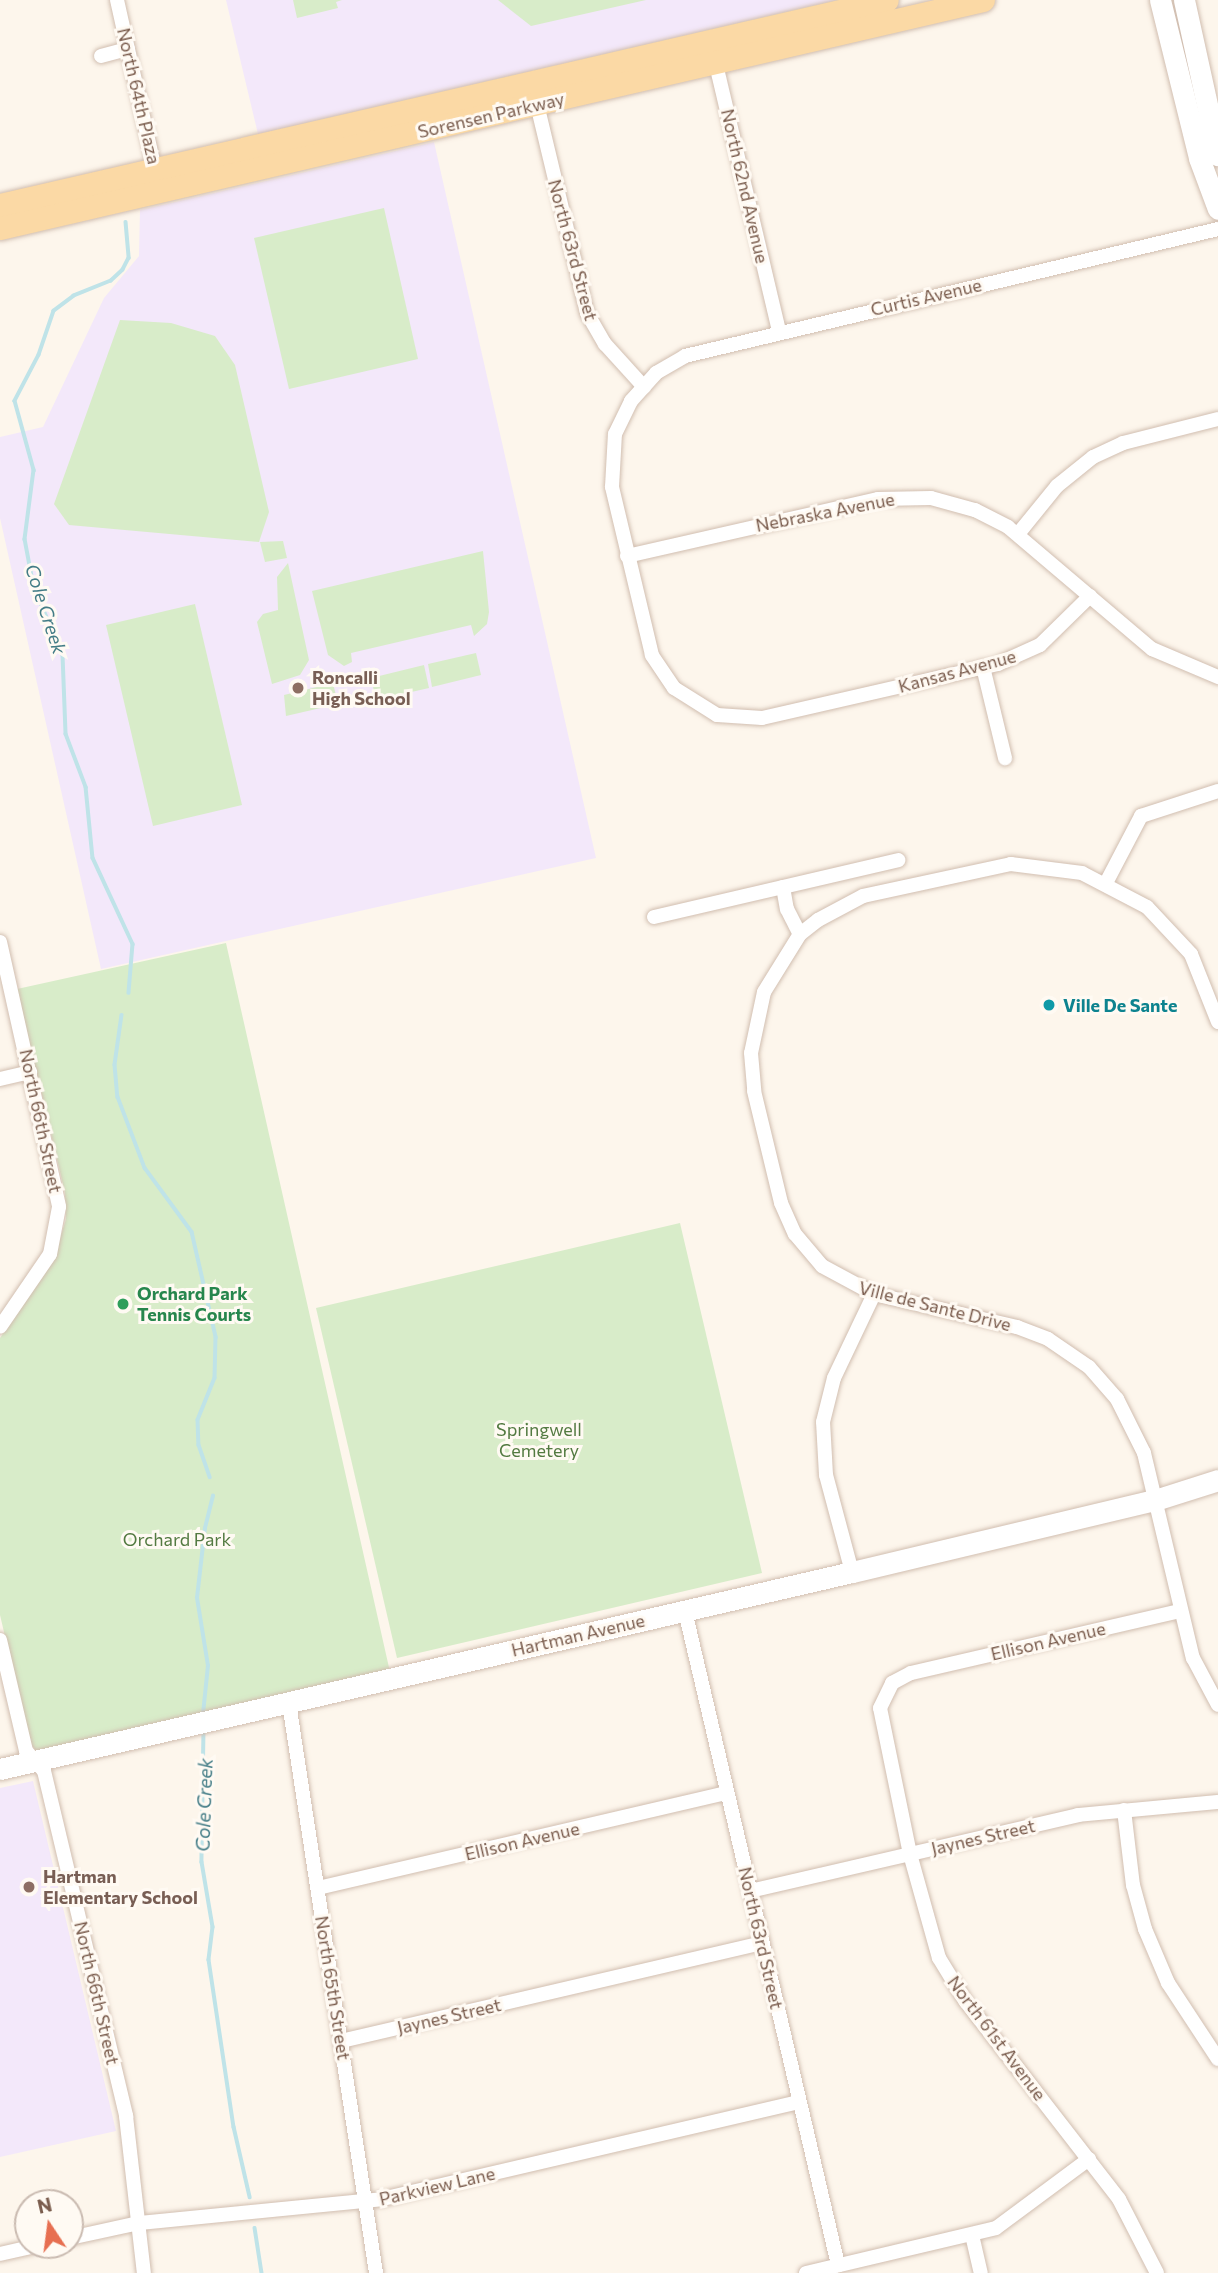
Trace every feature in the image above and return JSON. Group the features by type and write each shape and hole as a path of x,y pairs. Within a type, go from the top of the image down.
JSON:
{"main road":[{"name":"Sorensen Parkway","path":"713,52 887,0"},
{"name":"Sorensen Parkway","path":"0,228 158,181 534,93 713,52 983,0"},
{"path":"1160,0 1199,158 1218,209"},
{"path":"1184,0 1218,155"},
{"name":"Sorensen Parkway","path":"0,205 158,181"},
{"name":"Hartman Avenue","path":"0,1769 852,1572 1155,1500 1218,1480"},
{"name":"Hartman Avenue","path":"1155,1500 1218,1492"}],"street":[{"name":"North 64th Plaza","path":"117,0 158,181"},
{"path":"102,56 128,49"},
{"name":"North 62nd Avenue","path":"713,52 779,331"},
{"name":"North 63rd Street","path":"534,93 587,313 605,344 644,387"},
{"name":"Curtis Avenue","path":"644,387 685,356 779,331 1218,229"},
{"path":"627,556 612,486 611,454 622,417 644,387"},
{"path":"1018,534 1057,486 1093,457 1132,440 1218,419"},
{"name":"Nebraska Avenue","path":"627,556 900,496 961,505 1018,534 1090,596"},
{"name":"Kansas Avenue","path":"627,556 652,655 674,688 695,705 727,717 762,718 984,667 1040,645 1090,596"},
{"path":"1090,596 1152,649 1218,677"},
{"path":"984,667 1005,758"},
{"path":"1106,883 1140,816 1218,791"},
{"path":"654,917 898,860"},
{"name":"Ville de Sante Drive","path":"1218,1022 1199,970 1173,931 1147,907 1106,883 1040,864 981,868 863,896 800,934 776,967 758,1009 751,1053 754,1091 781,1203 795,1234 822,1266 874,1294 1017,1326 1074,1355 1103,1381 1128,1416 1144,1453 1193,1658 1218,1705"},
{"path":"783,887 787,909 800,934"},
{"name":"North 66th Street","path":"0,942 57,1191 57,1230 43,1267 3,1317"},
{"path":"0,1079 30,1072"},
{"path":"852,1572 826,1475 822,1422 834,1378 874,1294"},
{"name":"North 63rd Street","path":"685,1611 838,2265"},
{"name":"Ellison Avenue","path":"883,1695 892,1683 911,1673 1180,1611"},
{"name":"North 66th Street","path":"0,1640 26,1751 44,1771 126,2116 144,2273"},
{"name":"North 61st Avenue","path":"883,1695 879,1720 910,1854 929,1933 950,1978 1119,2199 1157,2273"},
{"name":"North 65th Street","path":"289,1703 376,2273"},
{"name":"Ellison Avenue","path":"318,1888 727,1793"},
{"name":"Jaynes Street","path":"750,1891 1078,1815 1218,1802"},
{"path":"1124,1811 1133,1885 1145,1929 1168,1983 1218,2059"},
{"name":"Jaynes Street","path":"341,2041 762,1943"},
{"name":"Parkview Lane","path":"84,2235 139,2223 365,2202 799,2102"},
{"path":"806,2273 972,2235 1009,2222 1089,2159"},
{"path":"972,2235 981,2273"}],"shaded area":[{"path":"226,0 837,0 258,134"},
{"name":"Roncalli High School","path":"434,142 596,858 101,969 0,518 0,437 43,427 104,298 139,256 140,210"},
{"name":"Hartman Elementary School","path":"33,1781 116,2131 0,2157 0,1788"}],"green space":[{"path":"293,0 342,0 336,2 338,8 297,18"},
{"path":"498,0 646,0 531,26"},
{"path":"384,208 418,359 289,389 254,238"},
{"path":"120,320 171,323 215,336 235,365 269,512 259,542 69,525 54,504"},
{"path":"283,541 287,558 265,562 260,542"},
{"path":"483,551 489,612 487,624 474,636 471,625 351,653 352,662 344,666 328,655 312,591"},
{"path":"288,563 309,660 300,675 272,684 257,622 263,614 278,610 277,577"},
{"path":"195,604 242,805 153,826 106,625"},
{"path":"476,653 481,675 432,687 428,664"},
{"path":"424,665 429,688 376,700 371,678"},
{"path":"333,683 338,704 286,716 284,695"},
{"name":"Orchard Park","path":"226,943 390,1672 37,1752 30,1743 0,1615 0,1338 53,1262 66,1219 65,1193 17,989"},
{"name":"Springwell Cemetery","path":"680,1223 762,1573 397,1658 316,1308"}],"waterway":[{"name":"Cole Creek","path":"126,222 129,258 123,270 111,281 74,296 54,311 39,355 15,401 34,470 25,539 34,587 63,655 66,734 86,787 93,858 133,944 129,993"},
{"name":"Cole Creek","path":"122,1015 115,1065 118,1097 145,1168 192,1232 216,1337 215,1378 198,1420 199,1445 210,1477"},
{"name":"Cole Creek","path":"203,1714 208,1666 197,1598 205,1528 213,1496"},
{"name":"Cole Creek","path":"204,1729 202,1862 213,1927 209,1960 234,2127 250,2197"},
{"name":"Cole Creek","path":"255,2228 262,2273"}],"place":[{"name":"Roncalli High School","path":"298,688"},
{"name":"Ville De Sante","path":"1049,1005"},
{"name":"Orchard Park Tennis Courts","path":"123,1304"},
{"name":"Hartman Elementary School","path":"29,1887"}]}
